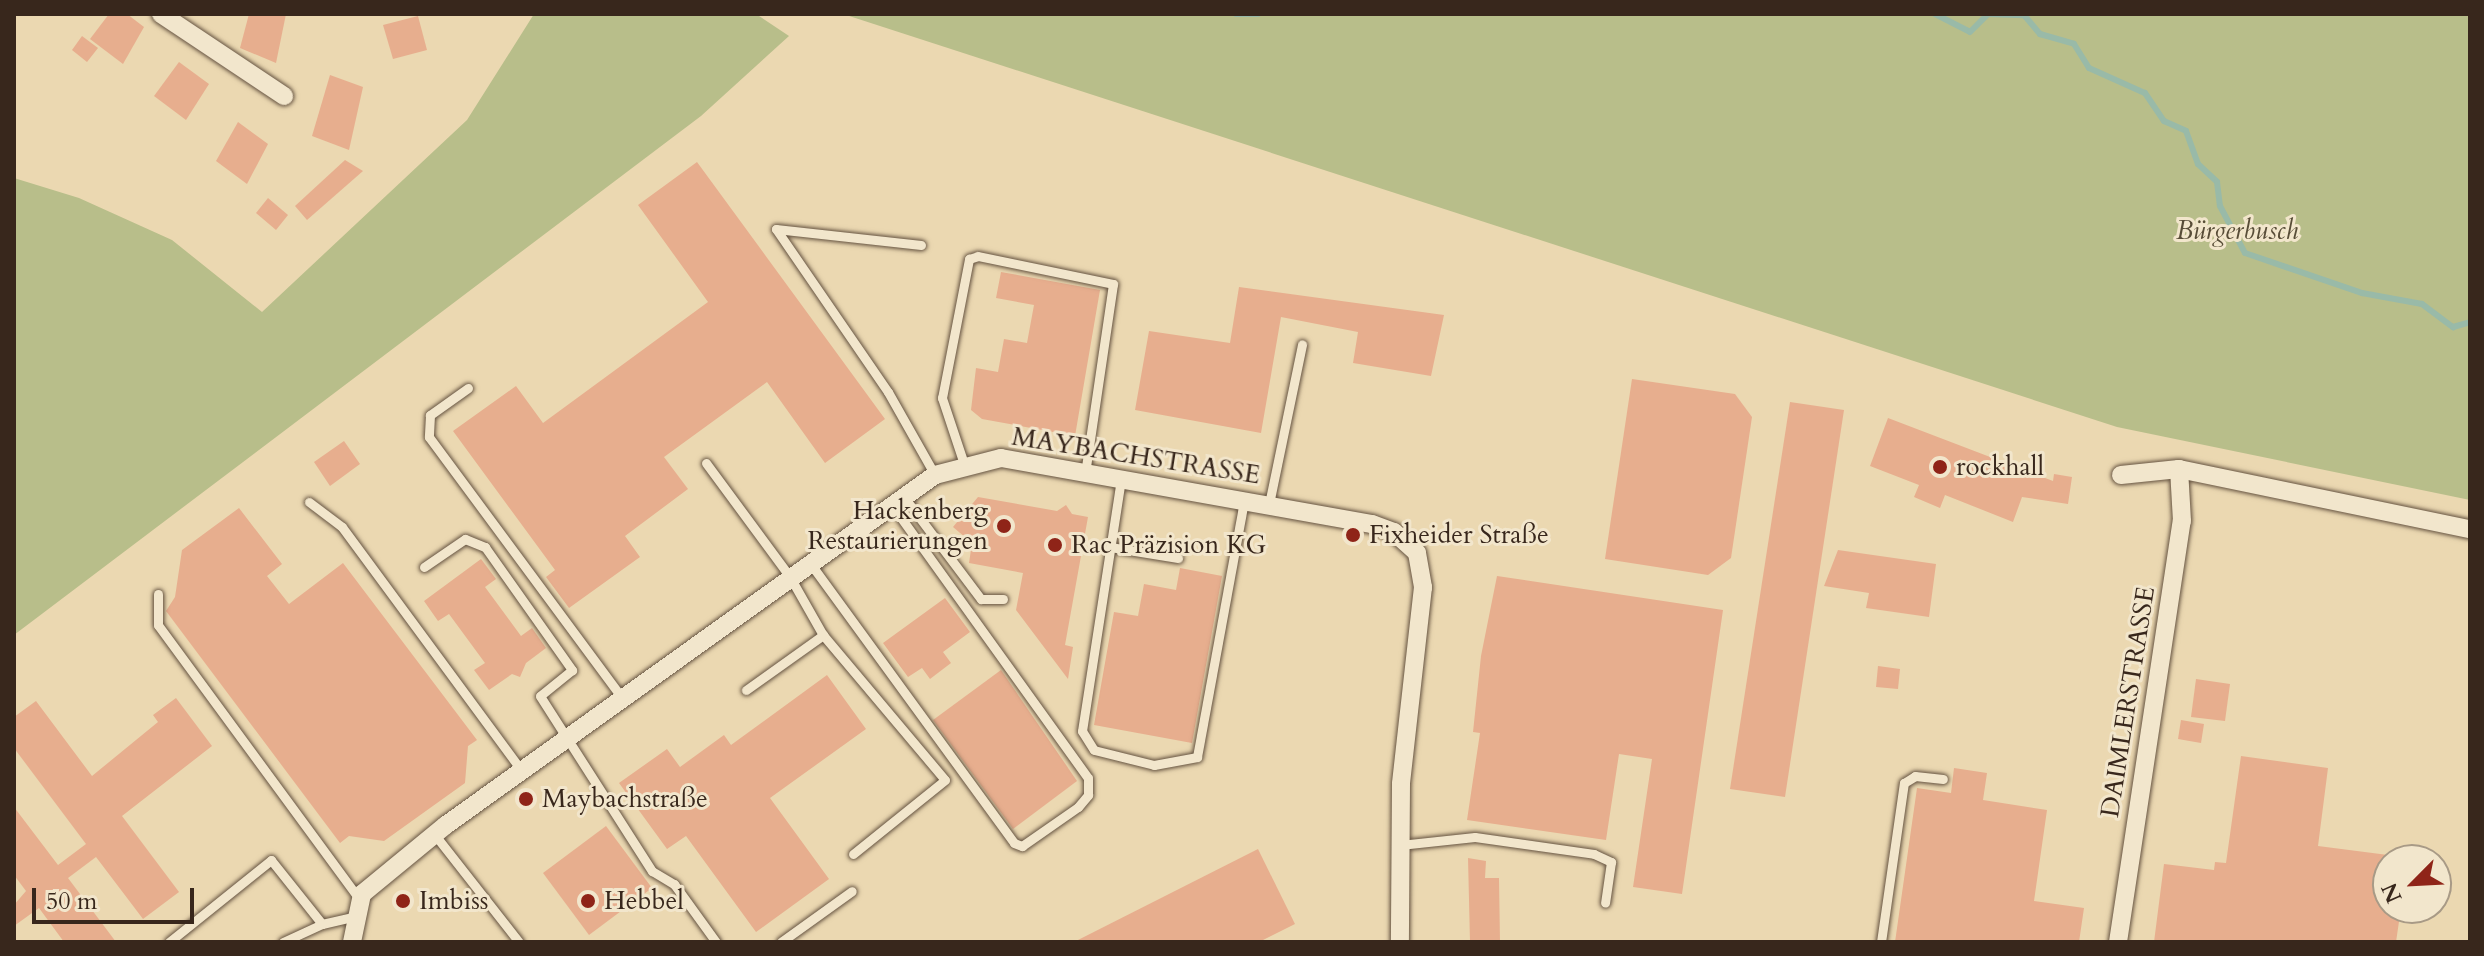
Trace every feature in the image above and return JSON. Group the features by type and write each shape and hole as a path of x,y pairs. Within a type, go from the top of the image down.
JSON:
{"street":[{"path":"161,14 284,96"},
{"name":"MAYBACHSTRASSE","path":"358,908 435,835 935,475 964,464 1001,458 1372,524 1410,545 1422,563 1423,587 1400,845"},
{"path":"2121,475 2179,469 2470,529"},
{"name":"DAIMLERSTRASSE","path":"2118,942 2182,521 2179,469"},
{"path":"1400,845 1400,942"},
{"path":"352,942 358,908"}],"lane":[{"path":"921,245 776,229 888,392 935,475"},
{"path":"964,464 942,398 969,259 978,256 1113,284 1085,473"},
{"path":"1269,504 1302,344"},
{"path":"468,388 430,415 429,437 622,698"},
{"path":"706,463 790,577 823,635 945,780 853,854"},
{"path":"1121,479 1082,731 1087,744 1105,754 1154,765 1184,763 1197,757 1244,500"},
{"path":"810,563 1014,843 1022,846 1033,839 1078,807 1088,795 1088,778 898,501"},
{"path":"898,501 981,599 1003,599"},
{"path":"309,502 342,527 522,771"},
{"path":"424,567 465,539 485,547 572,670 540,696 652,871 674,884 716,942"},
{"path":"1110,547 1178,558"},
{"path":"158,594 158,625 358,908 283,942"},
{"path":"746,690 823,635"},
{"path":"1881,942 1904,783 1915,776 1943,779"},
{"path":"435,835 519,942"},
{"path":"1400,845 1475,837 1603,857 1611,862 1605,903"},
{"path":"169,942 271,860 322,924"},
{"path":"781,942 794,938 852,891"}],"green space":[{"path":"534,14 756,14 789,36 701,116 14,635 14,178 79,198 172,240 262,312 467,120"},
{"name":"Bürgerbusch","path":"843,14 2470,14 2470,500 2117,427"}],"building":[{"path":"109,14 127,14 144,27 123,64 90,39"},
{"path":"249,14 286,14 276,63 240,48"},
{"path":"418,16 427,50 393,59 383,25"},
{"path":"82,36 98,48 87,62 72,50"},
{"path":"179,62 209,84 186,120 154,96"},
{"path":"330,75 363,87 349,150 312,136"},
{"path":"238,122 268,144 247,184 216,161"},
{"path":"345,160 363,171 307,220 295,206"},
{"path":"697,162 885,419 825,463 767,382 664,457 688,489 625,536 640,557 569,608 546,577 555,570 453,431 516,386 543,423 708,302 638,205"},
{"path":"268,198 288,215 276,230 256,213"},
{"path":"1001,272 1100,290 1075,436 982,419 971,410 976,368 998,372 1004,339 1027,343 1034,305 996,298"},
{"path":"1239,287 1444,315 1431,376 1353,363 1358,332 1281,317 1261,433 1135,410 1149,331 1230,343"},
{"path":"1632,379 1735,394 1752,417 1731,558 1708,575 1605,559"},
{"path":"1790,402 1844,410 1785,797 1730,789"},
{"path":"1888,418 2053,481 2054,474 2072,477 2068,504 2022,497 2013,522 1945,495 1940,508 1914,497 1919,485 1870,466"},
{"path":"344,441 360,464 330,486 314,462"},
{"path":"978,497 1057,511 1066,505 1072,514 1088,517 1065,645 1073,647 1068,679 1016,610 1023,573 969,563 972,543 953,527"},
{"path":"239,508 282,564 267,576 289,604 343,563 477,740 468,746 465,783 384,841 349,836 340,843 166,611 175,597 182,550"},
{"path":"1838,550 1936,564 1929,617 1866,608 1869,593 1824,586"},
{"path":"481,559 496,579 485,587 521,636 532,628 546,648 526,663 520,677 512,674 489,690 474,670 485,663 449,614 438,621 424,601"},
{"path":"1180,568 1222,576 1192,743 1094,725 1114,612 1138,616 1144,584 1176,590"},
{"path":"1497,576 1723,610 1682,894 1633,887 1652,759 1619,754 1606,840 1467,820 1480,733 1473,732 1481,656"},
{"path":"945,598 970,632 943,652 951,663 930,679 922,668 908,677 883,643"},
{"path":"1878,666 1900,669 1898,689 1876,687"},
{"path":"1001,670 1077,781 1013,829 933,720"},
{"path":"827,675 866,729 770,798 829,879 756,932 686,836 667,849 619,783 667,749 680,767 724,735 731,745"},
{"path":"2196,679 2230,684 2225,721 2191,717"},
{"path":"176,698 212,746 122,816 179,892 143,919 96,857 68,878 116,942 64,942 39,908 14,926 14,905 26,891 14,875 14,807 58,865 86,844 14,748 14,717 36,701 92,776 158,722 153,715"},
{"path":"2181,720 2204,724 2201,743 2178,739"},
{"path":"2241,756 2328,768 2318,846 2372,853 2372,924 2399,924 2396,942 2154,942 2164,864 2214,870 2215,862 2226,863"},
{"path":"1954,768 1987,773 1983,800 2047,810 2034,901 2084,908 2079,942 1895,942 1917,788 1951,793"},
{"path":"606,826 652,888 589,935 543,873"},
{"path":"1258,849 1295,924 1259,942 1074,942"},
{"path":"1468,858 1486,861 1485,878 1499,878 1500,942 1470,942"}],"waterway":[{"path":"1236,14 1258,14"},
{"path":"1935,14 1970,32 1988,14 2024,15 2040,34 2074,44 2089,68 2145,93 2164,121 2186,131 2198,164 2217,182 2220,206 2245,253 2362,293 2422,304 2453,327 2470,322"}],"place":[{"name":"rockhall","path":"1940,467"},
{"name":"Hackenberg Restaurierungen","path":"1004,526"},
{"name":"Fixheider Straße","path":"1353,535"},
{"name":"Rac Präzision KG","path":"1055,545"},
{"name":"Maybachstraße","path":"526,799"},
{"name":"Imbiss","path":"403,901"},
{"name":"Hebbel","path":"588,901"}]}
